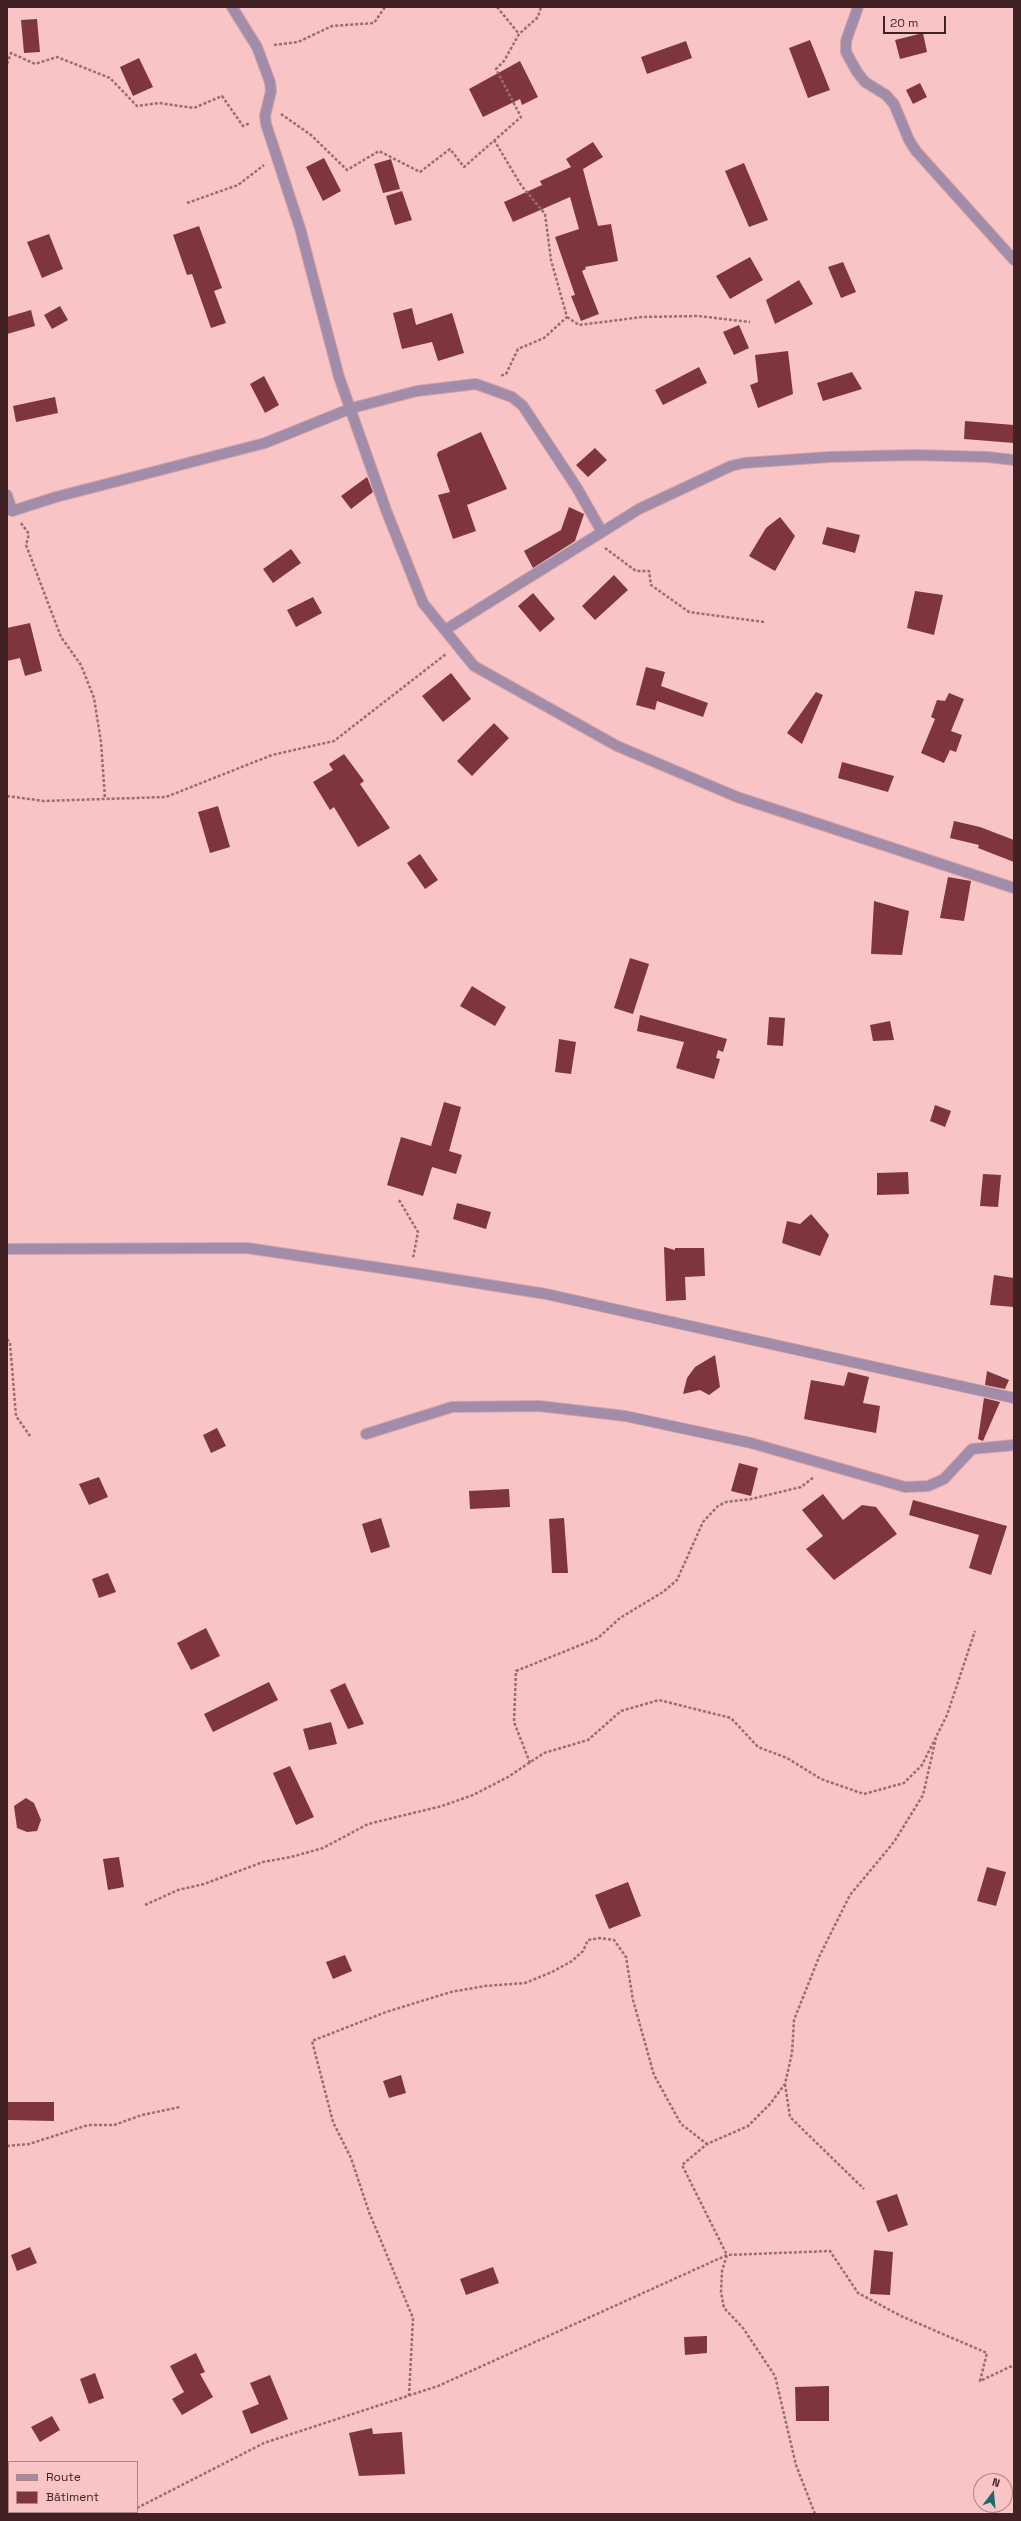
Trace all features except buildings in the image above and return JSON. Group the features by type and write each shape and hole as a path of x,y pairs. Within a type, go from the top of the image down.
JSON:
{"street":[{"path":"232,7 257,47 270,82 271,91 265,116 300,228 339,377 352,408 386,510 423,603 474,666 617,746 737,797 1014,888"},
{"path":"858,7 846,41 846,52 857,72 865,82 886,95 894,104 909,140 916,150 1014,260"},
{"path":"7,495 12,511 56,497 265,443 352,408 417,391 476,384 512,397 524,406 602,532"},
{"path":"445,630 639,509 731,466 744,463 829,457 914,455 988,457 1014,460"},
{"path":"7,1249 247,1248 546,1294 1014,1398"},
{"path":"366,1434 452,1407 539,1406 625,1416 750,1443 905,1487 928,1486 944,1479 972,1449 1014,1445"}],"path":[{"path":"257,47 298,42 332,26 374,22 385,7"},
{"path":"497,7 519,34"},
{"path":"268,105 310,135 347,170 379,151 420,172 450,149 464,167 521,117 496,69 504,61 519,34 538,17 541,7"},
{"path":"7,64 11,52 35,64 57,57 110,78 137,106 159,104 194,108 222,96 243,126 265,116"},
{"path":"494,140 521,184 545,214 550,260 567,317 579,325 642,317 698,316 750,322"},
{"path":"187,203 238,185 277,156"},
{"path":"476,384 506,374 518,350 544,338 567,317"},
{"path":"12,511 29,534 26,545 61,638 81,665 94,698 101,742 105,799"},
{"path":"591,539 636,571 649,570 651,585 689,612 764,622"},
{"path":"7,796 44,801 166,797 272,755 334,741 458,645"},
{"path":"399,1200 418,1232 413,1255 414,1273"},
{"path":"7,1339 10,1344 16,1416 30,1436"},
{"path":"530,1763 514,1722 516,1671 598,1638 620,1618 663,1592 677,1580 703,1522 718,1506 726,1502 751,1499 801,1486 832,1466"},
{"path":"145,1905 178,1890 204,1884 263,1862 291,1858 323,1848 355,1829 442,1806 473,1794 508,1778 544,1753 588,1740 621,1711 659,1700 731,1718 758,1747 786,1758 821,1779 864,1794 904,1783 922,1765 947,1715 975,1632"},
{"path":"864,2188 790,2117 785,2084 792,2053 794,2020 819,1957 850,1895 894,1842 923,1795 937,1734"},
{"path":"409,2396 413,2318 369,2212 351,2158 333,2122 312,2041 386,2012 451,1992 485,1986 525,1983 552,1972 572,1961 582,1951 588,1940 600,1938 614,1940 626,1957 634,2000 654,2075 681,2124 708,2144"},
{"path":"785,2084 770,2104 748,2126 708,2144 682,2164 727,2254 722,2271 721,2292 724,2308 743,2328 775,2376 796,2465 815,2514"},
{"path":"7,2146 29,2144 88,2125 114,2125 142,2115 180,2107"},
{"path":"138,2507 264,2443 438,2386 727,2254 830,2251 858,2293 901,2316 987,2353 980,2381 1014,2365"}]}
